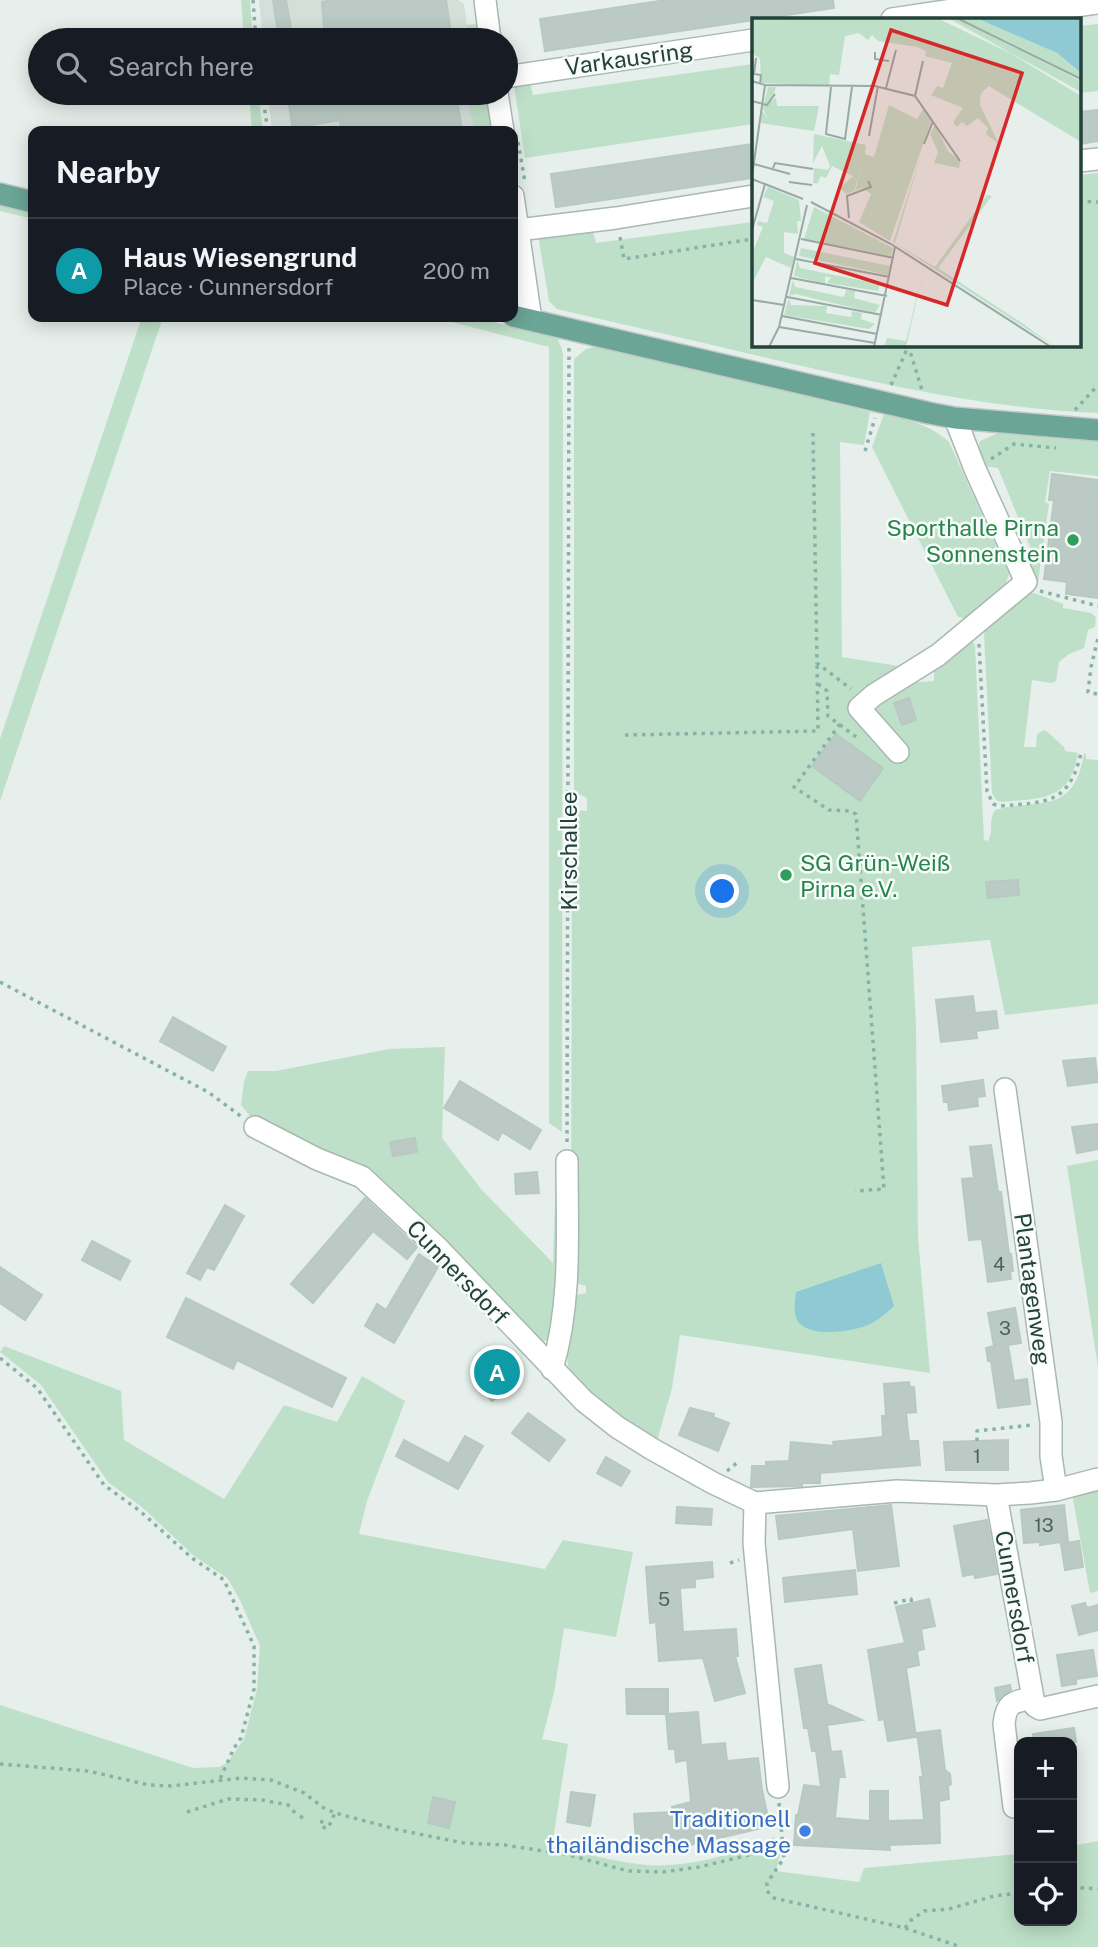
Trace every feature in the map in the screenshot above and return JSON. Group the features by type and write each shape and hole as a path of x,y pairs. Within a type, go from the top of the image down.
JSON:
{"main road":[{"path":"0,194 28,201"},
{"path":"522,318 929,413 1061,438 1098,430"}],"street":[{"path":"485,0 488,28"},
{"path":"899,18 959,9 1061,8 1098,3"},
{"name":"Varkausring","path":"518,75 752,40"},
{"path":"499,105 502,126"},
{"path":"1080,161 1098,159"},
{"path":"522,318 518,230 616,218 752,196"},
{"path":"898,752 859,708 874,695 938,655 1026,582 955,418"},
{"name":"Plantagenweg","path":"1005,1089 1051,1422 1051,1456 1056,1490"},
{"name":"Cunnersdorf","path":"255,1127 317,1159 362,1177 438,1248 584,1401 617,1427 713,1483 755,1503 897,1491 996,1495 1056,1490 1098,1479"},
{"path":"552,1369 561,1338 567,1282 567,1161"},
{"name":"Cunnersdorf","path":"996,1495 1033,1698"},
{"path":"755,1503 754,1544 778,1787"},
{"path":"1014,1807 1004,1724 1005,1711 1014,1702 1033,1698 1035,1706 1040,1709 1098,1696"}],"path":[{"path":"253,0 255,28"},
{"path":"264,105 267,126"},
{"path":"1080,201 1098,202"},
{"path":"616,218 624,259 752,239"},
{"name":"Kirschallee","path":"567,1161 569,330"},
{"path":"865,451 882,403 908,346"},
{"path":"908,346 929,413"},
{"path":"975,469 1014,444 1061,438 1098,385"},
{"path":"625,735 818,731 813,433"},
{"path":"1026,582 1041,591 1098,606"},
{"path":"975,625 979,637 987,791 993,804 1000,806 1048,802 1069,785 1077,772 1081,753"},
{"path":"1097,694 1088,692 1098,638"},
{"path":"817,663 851,689 864,704"},
{"path":"818,684 827,691 828,716 864,743"},
{"path":"840,724 794,787 829,810 856,814 884,1189 855,1191"},
{"path":"0,982 208,1092 255,1127"},
{"path":"0,1358 37,1388 104,1485 140,1511 192,1558 224,1580 254,1646 254,1689 241,1738 220,1779"},
{"path":"978,1441 977,1431 1051,1422"},
{"path":"894,1603 911,1599 912,1603"},
{"path":"0,1764 42,1769 78,1769 149,1785 171,1786 242,1778 271,1780 304,1793 335,1813 399,1830 464,1843 505,1845 569,1855 628,1871 663,1872 699,1867 782,1847"},
{"path":"778,1787 784,1858 767,1883 766,1891 774,1898 905,1928 961,1947"},
{"path":"187,1812 228,1799 262,1800 288,1805 300,1817"},
{"path":"323,1820 321,1827 328,1828 335,1813"},
{"path":"1077,1887 1098,1889"},
{"path":"905,1928 924,1910 949,1909 994,1896 1014,1894"}],"shaded area":[{"path":"259,0 458,0 464,4 467,25 465,28 262,28"},
{"path":"269,105 469,105 473,126 271,126"}],"green space":[{"path":"241,0 250,0 252,28 243,28"},
{"path":"479,24 480,28 465,28 467,25"},
{"path":"1098,24 1098,91 1080,93 1080,26"},
{"path":"752,64 752,124 525,158 517,105 518,84 530,82 533,95"},
{"path":"250,105 260,105 262,126 252,126"},
{"path":"469,105 490,105 492,126 473,126"},
{"path":"1098,173 1098,413 1020,407 904,388 557,309 549,301 538,235 592,227 596,243 752,222 752,346 1080,346 1080,175"},
{"path":"0,201 28,208 28,218 0,211"},
{"path":"140,322 161,322 0,801 0,739"},
{"path":"452,322 493,322 558,339 563,353 562,1132 549,1123 549,347"},
{"name":"SG Grün-Weiß Pirna e.V.","path":"599,346 870,412 864,445 840,442 842,657 904,667 907,683 934,681 934,670 968,643 973,642 984,840 988,841 990,837 995,810 1053,801 1072,787 1084,753 1086,759 1098,760 1098,1004 1005,1015 990,940 912,947 916,1024 918,1238 930,1373 680,1335 672,1388 657,1441 618,1418 570,1379 566,1351 576,1295 586,1293 586,1286 573,1282 571,1268 572,866 574,810 587,811 587,798 574,792 574,359 586,349"},
{"path":"884,414 926,427 949,442 1009,574 1005,586 969,619 958,617 872,447"},
{"path":"998,433 1098,441 1098,476 1050,471 1045,502 1049,504 1038,582 1031,578 1022,562 1037,564 998,468 982,466 977,450 980,441"},
{"path":"1027,593 1063,604 1063,608 1091,613 1096,617 1095,627 1088,630 1084,648 1059,662 1056,681 1051,683 1032,680 1024,747 1036,747 1037,734 1045,730 1065,751 1078,753 1069,780 1052,794 1002,802 997,801 992,793 984,635 986,627"},
{"path":"445,1047 442,1138 481,1189 553,1263 556,1169 563,1176 553,1338 541,1342 529,1334 403,1200 366,1171 255,1122 241,1105 248,1071 276,1071 389,1049"},
{"path":"1098,1160 1098,1367 1067,1166"},
{"path":"4,1346 121,1391 124,1440 224,1499 284,1405 337,1422 362,1376 405,1401 367,1501 359,1534 545,1569 563,1540 633,1552 616,1637 564,1628 554,1693 542,1739 568,1744 552,1846 624,1862 663,1865 712,1858 774,1837 780,1855 776,1871 859,1882 864,1868 1014,1854 1014,1926 1077,1926 1077,1845 1098,1841 1098,1947 0,1947 0,1705 193,1768 219,1767 228,1762 244,1739 257,1689 260,1646 227,1578 194,1556 143,1508 108,1482 41,1385 0,1352"},
{"path":"1098,1486 1098,1591 1090,1593 1072,1494"}],"water":[{"path":"881,1263 894,1306 878,1320 855,1329 821,1332 802,1326 797,1320 796,1292"}],"building":[{"path":"273,0 286,0 291,28 277,28"},
{"path":"446,0 450,28 324,28 322,2"},
{"path":"666,0 833,0 834,8 752,18 752,20 545,51 540,19"},
{"path":"289,105 458,105 461,126 341,126 340,120 292,126"},
{"path":"1098,110 1098,141 1080,144 1080,112"},
{"path":"752,144 752,178 556,207 551,174"},
{"name":"Sporthalle Pirna Sonnenstein","path":"1052,474 1098,480 1098,598 1066,594 1067,582 1044,579 1054,500 1049,500"},
{"path":"909,698 916,720 902,725 894,703"},
{"path":"836,734 883,768 860,801 812,766"},
{"path":"1018,880 1019,895 988,898 986,882"},
{"path":"973,996 975,1013 996,1011 998,1028 976,1031 977,1038 941,1042 936,1000"},
{"path":"173,1017 226,1047 213,1071 160,1041"},
{"path":"1095,1058 1098,1082 1068,1086 1063,1061"},
{"path":"983,1080 985,1096 977,1097 978,1106 949,1110 948,1102 944,1102 942,1086"},
{"path":"460,1081 541,1130 530,1149 502,1132 498,1140 444,1108"},
{"path":"1098,1124 1098,1149 1077,1153 1072,1127"},
{"path":"415,1138 417,1152 393,1156 390,1142"},
{"path":"991,1145 1013,1271 1010,1272 1011,1279 988,1282 982,1239 969,1240 962,1179 974,1178 970,1147"},
{"path":"537,1172 539,1193 516,1194 515,1174"},
{"path":"365,1198 417,1247 407,1259 373,1231 313,1303 291,1284"},
{"path":"225,1205 244,1216 214,1270 207,1267 200,1280 187,1273"},
{"path":"92,1241 130,1261 120,1280 82,1260"},
{"path":"419,1254 438,1267 394,1343 365,1326 377,1304 386,1310"},
{"path":"0,1267 42,1295 25,1320 0,1303"},
{"path":"186,1298 346,1378 332,1407 237,1360 233,1369 167,1337"},
{"path":"1015,1308 1021,1343 1008,1345 1014,1381 1027,1379 1030,1404 998,1408 991,1361 988,1361 986,1348 994,1346 988,1313"},
{"path":"496,1347 522,1377 492,1401 476,1382 481,1377 472,1367"},
{"path":"909,1382 910,1387 914,1387 916,1412 906,1413 909,1441 918,1441 920,1465 820,1473 820,1483 802,1483 802,1486 751,1487 752,1466 789,1461 791,1442 834,1446 833,1442 883,1437 882,1416 886,1416 884,1384"},
{"path":"690,1408 714,1414 713,1417 729,1423 718,1451 679,1435"},
{"path":"528,1413 565,1440 549,1461 512,1433"},
{"path":"465,1436 483,1446 458,1489 396,1456 404,1440 449,1464"},
{"path":"1008,1440 1008,1470 946,1470 944,1442"},
{"path":"606,1457 630,1471 621,1486 597,1473"},
{"path":"891,1505 899,1566 858,1571 853,1529 779,1539 776,1516"},
{"path":"1064,1505 1068,1541 1040,1545 1040,1542 1024,1543 1021,1510"},
{"path":"677,1507 712,1509 711,1525 676,1523"},
{"path":"987,1520 997,1574 975,1578 974,1574 963,1576 954,1526"},
{"path":"1079,1541 1083,1567 1065,1570 1061,1544"},
{"path":"712,1562 713,1577 695,1579 695,1587 680,1588 683,1632 736,1629 738,1656 735,1656 745,1693 715,1701 703,1658 659,1661 656,1622 650,1623 646,1567"},
{"path":"855,1570 857,1594 785,1602 783,1578"},
{"path":"929,1599 935,1626 921,1629 924,1649 917,1651 919,1665 906,1668 916,1737 888,1741 884,1719 879,1720 868,1650 905,1643 896,1607"},
{"path":"1085,1603 1087,1608 1098,1605 1098,1630 1079,1635 1072,1606"},
{"path":"1093,1650 1097,1676 1076,1679 1076,1684 1062,1686 1057,1655"},
{"path":"821,1665 827,1704 862,1720 827,1725 831,1752 841,1751 845,1777 839,1777 835,1818 870,1821 870,1791 888,1791 888,1821 924,1820 920,1777 923,1777 917,1733 940,1730 945,1770 950,1774 951,1784 948,1786 949,1799 939,1801 940,1843 889,1845 890,1850 794,1845 796,1815 804,1785 821,1787 816,1751 812,1751 808,1728 804,1728 795,1669"},
{"path":"1010,1685 1011,1690 997,1701 995,1688"},
{"path":"626,1689 668,1689 668,1714 698,1712 701,1745 725,1743 727,1761 758,1758 770,1826 681,1847 679,1843 670,1845 669,1838 636,1840 634,1814 674,1812 672,1807 691,1802 687,1760 676,1762 675,1749 669,1749 666,1714 627,1714"},
{"path":"1074,1728 1075,1737 1033,1737 1033,1734"},
{"path":"571,1792 595,1795 590,1826 567,1822"},
{"path":"433,1797 455,1802 449,1828 428,1823"}],"place":[{"name":"Sporthalle Pirna Sonnenstein","path":"1073,540"},
{"name":"SG Grün-Weiß Pirna e.V.","path":"786,875"},
{"name":"Haus Wiesengrund","path":"497,1372"},
{"name":"Traditionell thailändische Massage","path":"805,1831"}]}
